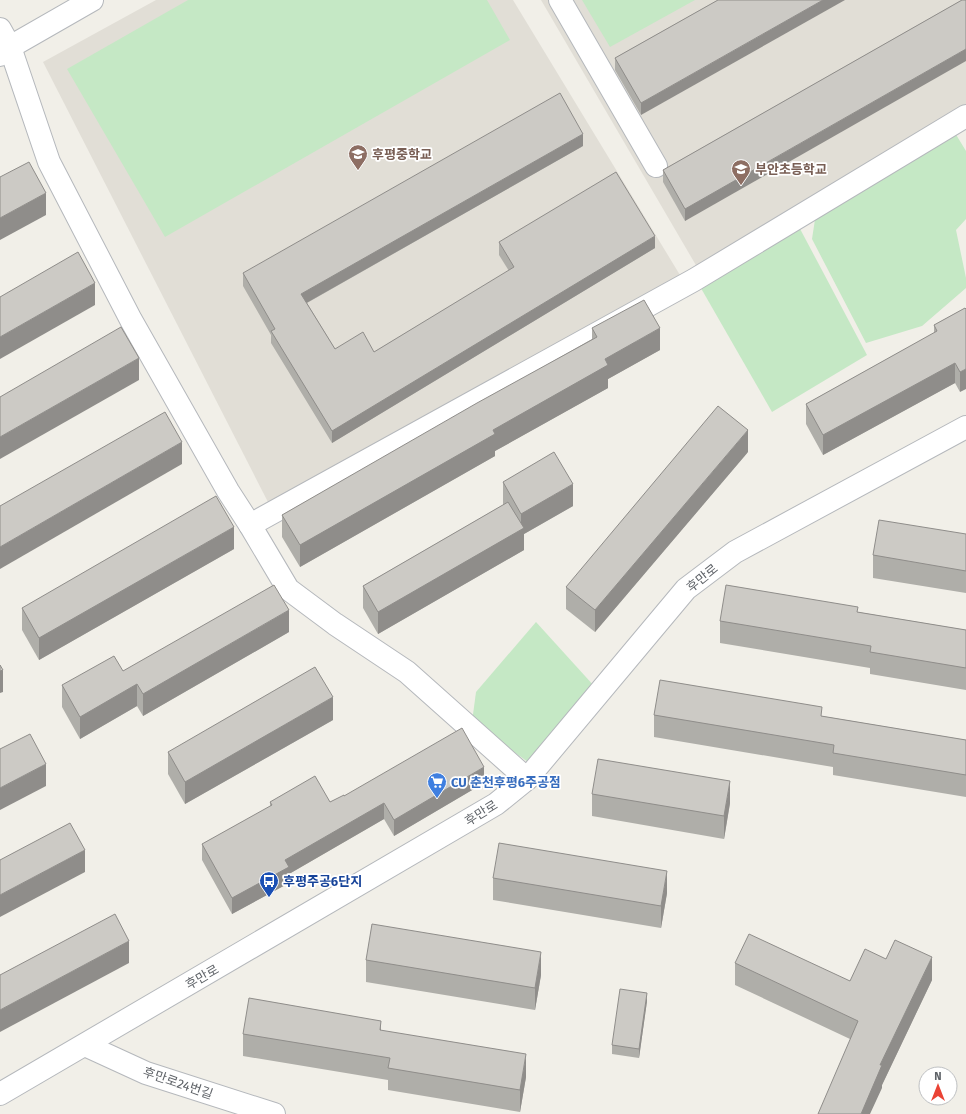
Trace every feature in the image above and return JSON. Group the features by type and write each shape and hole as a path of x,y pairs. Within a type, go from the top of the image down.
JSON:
{"street":[{"path":"92,0 3,43 49,162 131,320 228,491 288,589 335,624 407,672 527,779"},
{"path":"560,0 656,166"},
{"path":"250,525 694,280 966,116"},
{"name":"후만로","path":"0,1094 496,804 527,779 686,589 735,552 966,427"},
{"name":"후만로24번길","path":"86,1045 146,1073 274,1114"}],"shaded area":[{"name":"후평중학교","path":"156,0 513,0 683,280 270,506 43,62"},
{"name":"부안초등학교","path":"541,0 966,0 966,106 697,267"}],"green space":[{"path":"188,0 487,0 510,40 165,237 67,69"},
{"path":"582,0 695,0 610,47"},
{"path":"955,133 966,151 966,219 956,230 966,278 966,288 922,326 866,343 812,239 816,213"},
{"path":"798,225 867,355 772,412 698,283"},
{"path":"536,622 595,687 528,762 472,722 476,692"}],"building":[{"path":"718,0 823,0 641,103 615,58"},
{"path":"962,0 966,0 966,49 685,209 663,170"},
{"path":"560,93 583,134 301,294 335,349 363,332 374,352 514,267 499,242 616,172 655,236 332,431 271,331 275,329 243,273"},
{"path":"29,162 46,193 0,218 0,177"},
{"path":"78,252 95,283 0,337 0,297"},
{"path":"644,300 660,328 605,359 608,365 493,430 495,434 300,545 282,515 477,403 597,337 592,328"},
{"path":"965,308 966,369 960,372 955,363 823,435 806,404 937,331 934,325"},
{"path":"121,327 139,358 0,437 0,397"},
{"path":"718,406 748,430 595,610 566,587"},
{"path":"165,412 182,442 0,547 0,506"},
{"path":"554,452 573,484 521,514 503,482"},
{"path":"216,496 234,527 39,638 22,608"},
{"path":"508,502 524,528 378,612 363,586"},
{"path":"879,520 966,534 966,571 873,555"},
{"path":"274,585 289,610 143,694 137,684 80,717 62,685 114,656 123,671"},
{"path":"726,585 858,607 857,612 966,630 966,668 870,652 871,646 720,621"},
{"path":"315,667 333,697 185,782 168,752"},
{"path":"660,680 822,707 821,716 966,740 966,775 833,753 834,745 654,715"},
{"path":"462,728 484,767 394,820 384,803 285,860 289,867 232,898 202,844 272,805 270,802 315,776 330,802 344,796"},
{"path":"30,734 46,764 0,788 0,749"},
{"path":"598,759 730,781 724,816 592,794"},
{"path":"70,823 85,850 0,895 0,860"},
{"path":"499,843 667,871 661,906 493,878"},
{"path":"115,914 129,941 0,1010 0,975"},
{"path":"372,924 541,952 535,988 366,960"},
{"path":"749,934 850,981 865,949 886,959 895,940 932,957 880,1065 882,1065 861,1114 818,1114 858,1021 735,963"},
{"path":"620,989 647,993 639,1049 612,1045"},
{"path":"249,998 381,1021 380,1030 526,1054 520,1090 388,1068 390,1058 243,1034"}],"place":[{"name":"후평중학교","path":"358,171"},
{"name":"부안초등학교","path":"741,186"},
{"name":"CU 춘천후평6주공점","path":"437,799"},
{"name":"후평주공6단지","path":"269,898"}]}
